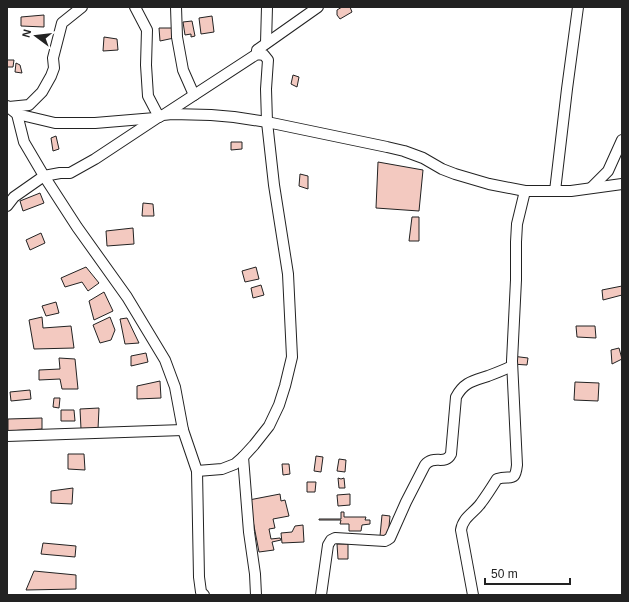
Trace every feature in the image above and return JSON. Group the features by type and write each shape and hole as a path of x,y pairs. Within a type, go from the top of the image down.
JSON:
{"street":[{"path":"8,107 29,105 42,92 54,68 53,58 62,23 82,7"},
{"path":"136,7 147,30 146,65 148,96 160,117"},
{"path":"176,7 177,37 183,70 194,95"},
{"path":"266,43 267,7"},
{"path":"7,206 14,197 44,176 70,173 95,159 257,54 257,50 266,43 318,7"},
{"path":"555,191 578,7"},
{"path":"196,471 222,469 235,464 254,445 269,426 279,405 292,357 288,274 274,185 267,122 266,89 268,60 264,55 257,54"},
{"path":"8,107 17,114 55,123 96,123 160,117 172,114 211,115 267,122 404,151 423,158 442,169 455,174 489,184 525,190 555,191 622,184"},
{"path":"17,114 24,142 44,176 81,233 127,297 165,360 175,388 184,430 196,471 199,577 201,592 204,595"},
{"path":"591,188 608,171 622,140"},
{"path":"473,595 461,530 462,525 464,520 480,504 497,479 511,478 516,473 517,465 512,366 516,280 516,236 519,212 525,190"},
{"path":"321,595 328,545 331,540 335,538 385,541 390,538 425,464 432,460 446,460 451,454 456,397 460,390 466,384 512,366"},
{"path":"7,436 184,430"},
{"path":"243,457 256,595"}],"building":[{"path":"342,7 350,7 352,12 340,19 337,15 337,10"},
{"path":"44,15 44,27 21,26 21,17"},
{"path":"212,16 214,32 201,34 199,18"},
{"path":"192,21 195,36 191,37 191,34 185,35 183,22"},
{"path":"159,28 173,28 174,38 160,41"},
{"path":"104,37 117,39 118,50 103,51"},
{"path":"7,60 14,60 13,67 7,67"},
{"path":"16,63 20,65 22,73 15,72"},
{"path":"293,75 299,77 297,87 291,84"},
{"path":"56,136 59,149 53,151 51,138"},
{"path":"231,142 242,142 242,149 231,150"},
{"path":"378,162 423,170 419,211 376,208"},
{"path":"300,174 308,176 308,189 299,186"},
{"path":"40,193 44,203 23,211 20,201"},
{"path":"143,203 153,204 154,216 142,216"},
{"path":"412,217 419,217 419,241 409,241"},
{"path":"133,228 134,244 107,246 106,231"},
{"path":"41,233 45,243 30,250 26,240"},
{"path":"86,267 99,283 88,291 82,282 65,287 61,278"},
{"path":"256,267 259,279 245,282 242,271"},
{"path":"261,285 264,295 253,298 251,288"},
{"path":"622,286 622,295 603,300 602,290"},
{"path":"104,292 113,311 94,320 89,301"},
{"path":"56,302 59,313 46,316 42,306"},
{"path":"42,317 43,328 71,326 74,348 34,349 29,320"},
{"path":"110,317 115,330 111,340 100,343 93,325"},
{"path":"127,318 139,343 125,344 120,319"},
{"path":"576,326 595,326 596,338 577,337"},
{"path":"619,348 622,359 612,364 611,350"},
{"path":"146,353 148,362 131,366 131,356"},
{"path":"512,356 528,358 527,365 512,364"},
{"path":"59,358 75,359 78,389 62,389 60,379 39,380 39,370 60,369"},
{"path":"160,381 161,398 137,399 137,386"},
{"path":"575,382 599,383 598,401 574,400"},
{"path":"30,390 31,399 11,401 10,392"},
{"path":"54,398 60,398 59,408 53,407"},
{"path":"99,408 98,429 81,429 80,409"},
{"path":"61,410 74,410 75,421 61,421"},
{"path":"42,418 42,429 8,431 8,419"},
{"path":"68,454 84,454 85,470 68,469"},
{"path":"316,456 323,457 321,472 314,471"},
{"path":"339,459 346,460 345,472 337,471"},
{"path":"282,464 289,464 290,474 283,475"},
{"path":"338,478 344,478 345,488 339,488"},
{"path":"307,482 316,482 315,492 307,492"},
{"path":"73,488 72,504 51,503 51,491"},
{"path":"280,494 281,501 285,500 289,516 273,519 275,528 269,529 271,539 280,538 281,540 272,542 274,550 259,552 249,500"},
{"path":"350,494 350,505 338,506 337,495"},
{"path":"341,512 344,512 344,517 366,517 365,520 370,520 370,524 362,525 361,531 349,531 349,524 340,524 341,520 319,520 341,519"},
{"path":"382,515 390,516 388,537 380,536"},
{"path":"303,525 304,542 282,543 281,533 292,532 295,526"},
{"path":"43,543 76,546 75,557 41,554"},
{"path":"337,544 348,544 348,559 338,559"},
{"path":"34,571 76,575 76,589 26,590"}]}
